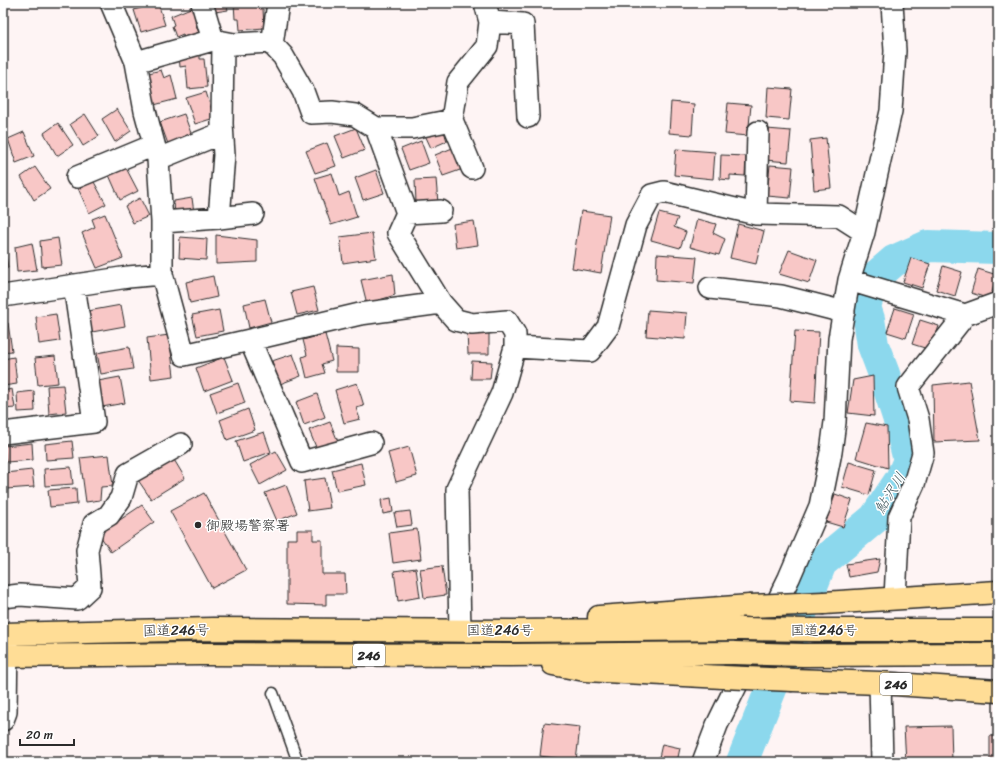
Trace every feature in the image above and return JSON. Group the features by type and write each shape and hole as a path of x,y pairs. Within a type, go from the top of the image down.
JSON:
{"highway":[{"name":"246","path":"511,631 596,617 750,606 998,592"},
{"name":"国道246号","path":"4,630 998,630"},
{"name":"国道246号","path":"5,656 200,654 998,654"},
{"name":"246","path":"510,655 585,670 880,683 998,692"}],"street":[{"path":"111,3 136,62 156,152 162,222 162,274 184,356 360,314 441,302"},
{"path":"202,3 218,41 224,155 219,218"},
{"path":"272,45 278,3"},
{"path":"703,762 717,725 789,578 820,506 831,452 835,422 839,339 844,312 854,281 891,111 895,51 892,3"},
{"path":"472,168 452,120 458,82 487,46 488,12 522,24 528,117"},
{"path":"136,62 218,41 234,44 270,42 284,56 302,91 311,113 332,112 355,115 376,128 412,128 452,120"},
{"path":"376,128 407,213 398,233 441,302 456,320 472,324 507,321 515,334 515,347 502,393 457,488 460,630"},
{"path":"756,214 758,132"},
{"path":"77,177 222,133"},
{"path":"515,347 590,351 608,327 636,225 652,195 664,192 756,214 839,216 864,232"},
{"path":"407,213 441,211"},
{"path":"162,222 253,214"},
{"path":"3,296 128,277 162,274"},
{"path":"854,281 965,315"},
{"path":"3,433 94,422 74,285"},
{"path":"710,288 781,296 844,312"},
{"path":"895,598 899,517 914,484 923,453 918,419 908,387 965,315 998,303"},
{"path":"250,340 302,462 371,443"},
{"path":"3,597 20,595 78,599 90,587 87,550 94,524 109,515 121,498 128,474 181,444"},
{"path":"3,720 6,712 4,630"},
{"path":"880,683 882,762"}],"lane":[{"path":"273,693 298,762"}],"building":[{"path":"158,3 165,25 141,32 134,10"},
{"path":"213,3 226,3 228,10 215,12"},
{"path":"234,3 259,3 260,9 263,9 264,28 240,30 239,19 235,19"},
{"path":"193,7 198,21 195,22 199,33 185,39 183,34 176,37 172,26 174,25 171,16"},
{"path":"200,53 200,59 204,59 207,87 188,89 186,66 180,67 179,54"},
{"path":"161,70 164,78 171,75 177,99 154,105 145,74"},
{"path":"768,87 792,89 789,120 766,118"},
{"path":"206,92 214,118 195,124 186,98"},
{"path":"671,102 694,104 692,135 669,133"},
{"path":"728,103 751,105 748,136 725,134"},
{"path":"117,109 131,131 115,142 102,119"},
{"path":"85,114 99,136 83,146 70,124"},
{"path":"184,114 192,136 168,144 160,122"},
{"path":"58,123 73,145 57,156 44,133"},
{"path":"356,128 365,150 344,158 335,136"},
{"path":"443,128 447,141 431,148 425,135"},
{"path":"767,129 791,131 788,162 765,160"},
{"path":"24,132 34,156 16,163 8,139"},
{"path":"826,138 831,188 814,190 810,140"},
{"path":"421,141 429,163 409,170 401,149"},
{"path":"327,143 336,166 315,173 306,151"},
{"path":"455,147 463,169 443,176 435,155"},
{"path":"676,149 715,152 713,179 674,175"},
{"path":"721,155 746,156 745,176 730,175 730,180 720,179"},
{"path":"770,165 793,167 790,198 767,196"},
{"path":"35,167 50,189 34,200 21,177"},
{"path":"126,168 138,191 120,200 109,175"},
{"path":"376,170 384,193 363,200 355,178"},
{"path":"332,173 339,196 349,192 357,217 331,225 315,178"},
{"path":"436,179 438,203 416,203 415,180"},
{"path":"94,182 106,204 89,213 78,188"},
{"path":"140,198 149,216 133,223 125,206"},
{"path":"192,198 194,213 175,215 174,201"},
{"path":"581,211 610,215 601,273 572,268"},
{"path":"659,213 678,218 674,227 686,232 680,248 651,240"},
{"path":"105,214 123,258 97,268 82,233 95,227 92,219"},
{"path":"697,219 716,224 713,233 725,239 719,255 690,247"},
{"path":"474,221 478,245 456,248 453,224"},
{"path":"738,224 764,231 756,264 730,258"},
{"path":"372,233 376,258 343,263 340,237"},
{"path":"3,235 8,268 3,269"},
{"path":"216,235 257,240 257,262 216,264"},
{"path":"180,237 207,239 206,260 179,258"},
{"path":"58,238 62,265 42,267 40,241"},
{"path":"32,243 37,270 17,272 15,247"},
{"path":"789,250 817,260 809,283 779,274"},
{"path":"657,254 697,257 694,283 656,280"},
{"path":"911,258 930,264 922,288 903,282"},
{"path":"943,266 962,272 955,296 936,290"},
{"path":"978,269 997,275 990,299 971,293"},
{"path":"393,274 395,295 367,304 361,280"},
{"path":"213,276 217,297 190,303 186,282"},
{"path":"313,287 319,310 297,315 291,292"},
{"path":"265,299 271,322 249,328 244,304"},
{"path":"121,305 125,326 92,332 88,311"},
{"path":"895,308 914,314 906,338 887,332"},
{"path":"219,310 223,331 197,336 192,315"},
{"path":"648,310 687,313 685,339 646,336"},
{"path":"56,314 60,341 39,344 36,317"},
{"path":"920,320 939,326 931,350 912,344"},
{"path":"8,323 12,351 3,352 3,324"},
{"path":"489,330 489,354 468,354 467,331"},
{"path":"795,331 819,332 815,403 790,401"},
{"path":"325,334 332,361 322,364 325,373 307,378 302,357 307,355 303,340"},
{"path":"169,335 174,376 151,379 147,338"},
{"path":"129,347 133,369 101,374 97,353"},
{"path":"336,348 359,349 359,372 336,372"},
{"path":"293,354 301,376 280,384 272,361"},
{"path":"55,356 58,383 38,385 35,358"},
{"path":"14,357 17,384 3,386 3,359"},
{"path":"224,357 233,380 204,391 196,368"},
{"path":"472,361 492,362 490,379 471,379"},
{"path":"873,376 874,416 848,413 853,380"},
{"path":"120,377 125,403 102,407 98,381"},
{"path":"969,381 980,440 934,442 933,385"},
{"path":"238,383 245,403 217,413 210,393"},
{"path":"357,383 364,406 356,408 360,419 344,423 335,390"},
{"path":"63,385 66,412 49,414 47,386"},
{"path":"12,389 15,408 3,409 3,391"},
{"path":"34,391 35,411 18,412 17,393"},
{"path":"317,394 325,417 304,425 296,402"},
{"path":"248,409 255,430 227,440 220,420"},
{"path":"330,422 339,444 318,452 309,430"},
{"path":"866,423 887,427 888,468 856,458"},
{"path":"264,432 271,452 243,462 236,441"},
{"path":"72,441 74,458 46,460 45,444"},
{"path":"32,443 33,460 6,462 4,446"},
{"path":"409,447 417,476 396,482 388,453"},
{"path":"276,451 287,470 260,485 250,465"},
{"path":"109,455 113,486 101,487 100,500 86,502 80,458"},
{"path":"173,458 185,478 151,499 138,480"},
{"path":"849,462 876,470 869,495 842,487"},
{"path":"361,463 366,485 337,491 332,470"},
{"path":"71,467 73,484 45,486 44,469"},
{"path":"32,470 34,487 6,489 5,473"},
{"path":"325,478 330,508 308,511 304,481"},
{"path":"286,485 297,513 277,521 265,493"},
{"path":"76,488 77,504 50,507 48,490"},
{"path":"204,493 246,570 212,588 170,511"},
{"path":"835,494 852,500 843,527 826,522"},
{"path":"391,498 393,512 383,514 381,500"},
{"path":"142,505 154,522 111,552 99,534"},
{"path":"410,511 412,525 397,527 394,513"},
{"path":"417,529 421,559 393,563 389,533"},
{"path":"297,530 313,530 313,540 322,540 322,574 345,574 346,594 326,594 326,605 287,604 287,539 297,539"},
{"path":"880,559 877,572 849,577 846,564"},
{"path":"442,566 446,595 424,598 420,569"},
{"path":"416,568 420,597 398,601 394,571"},
{"path":"544,723 580,727 576,761 540,756"},
{"path":"951,726 952,762 906,762 904,727"},
{"path":"990,736 998,736 998,762 990,762"},
{"path":"662,744 680,748 677,762 658,762"}],"waterway":[{"name":"鮎沢川","path":"742,762 821,563 875,518 901,479 909,460 898,417 873,345 869,319 865,307 873,279 894,261 928,246 998,248"}],"place":[{"name":"御殿場警察署","path":"198,525"}]}
